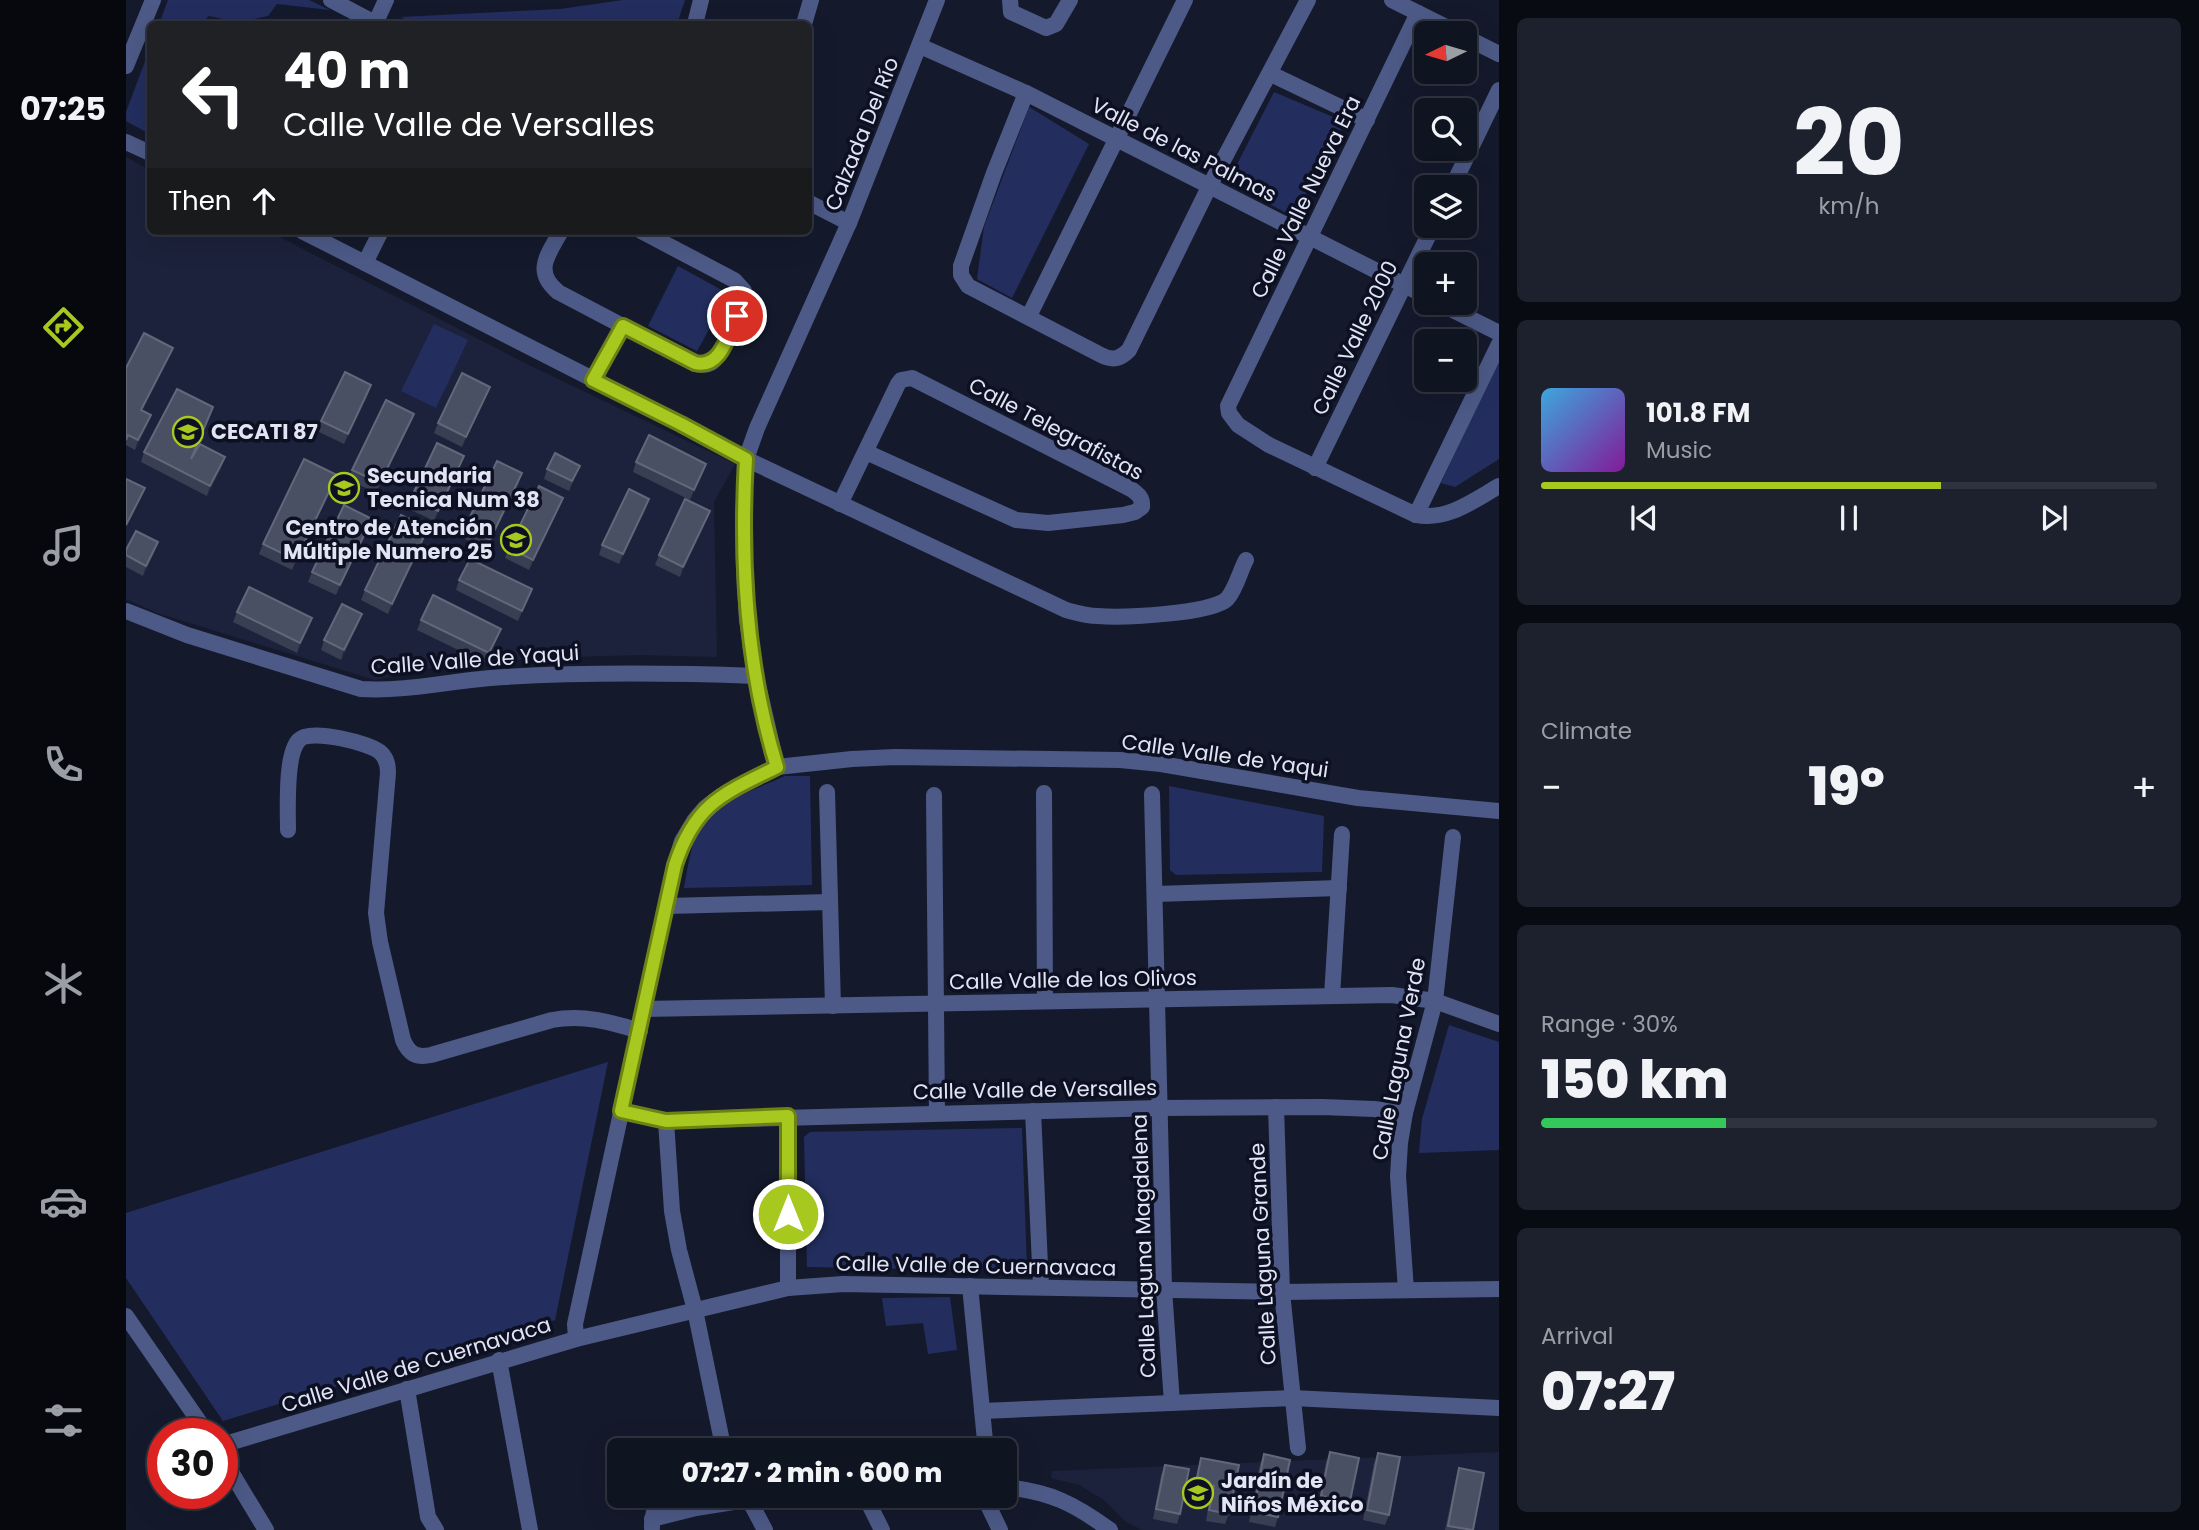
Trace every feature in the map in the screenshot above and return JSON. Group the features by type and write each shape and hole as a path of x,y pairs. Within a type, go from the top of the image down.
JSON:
{"street":[{"path":"126,66 152,0"},
{"path":"331,0 370,21"},
{"path":"377,21 386,0"},
{"path":"696,21 701,0"},
{"path":"805,21 811,0"},
{"name":"Calzada Del Río","path":"777,767 756,676 747,620 743,521 746,459 757,428 849,223 937,0"},
{"path":"1010,0 1011,12 1046,28 1056,24 1070,0"},
{"path":"1028,316 1185,0"},
{"path":"1026,93 994,173 961,266 961,275 968,286 1101,355 1120,358 1129,350 1209,187 1308,0"},
{"path":"1392,0 1434,21"},
{"name":"Calle Valle Nueva Era","path":"1315,468 1269,445 1238,425 1229,413 1230,398 1418,13"},
{"path":"126,16 141,24"},
{"path":"1477,43 1499,54"},
{"name":"Valle de las Palmas","path":"920,46 1026,93 1414,290"},
{"path":"1271,74 1367,120"},
{"path":"1458,175 1499,90"},
{"path":"126,142 147,152"},
{"path":"812,204 849,223"},
{"path":"310,235 746,459 1066,610 1089,615 1125,616 1200,610 1216,606 1227,598 1246,559"},
{"path":"365,263 379,235"},
{"path":"559,235 544,265 544,276 558,292 695,363 712,363 718,357 744,299 744,291 734,280 649,235"},
{"name":"Calle Valle 2000","path":"1315,468 1427,238"},
{"path":"1463,315 1499,333"},
{"path":"593,380 623,326"},
{"path":"1416,514 1499,344"},
{"name":"Calle Telegrafistas","path":"840,504 898,384 901,380 912,378 1131,489 1143,502 1142,507 1135,512 1123,515 1048,523 1016,520 866,452"},
{"path":"1315,468 1416,514 1429,517 1440,516 1463,506 1499,486"},
{"name":"Calle Valle de Yaqui","path":"126,611 187,635 361,689 390,690 501,677 556,674 646,672 756,676"},
{"path":"288,830 293,750 303,736 337,738 366,745 384,755 388,773 376,913 380,942 403,1040 407,1050 414,1055 431,1055 571,1017 597,1019 640,1031"},
{"name":"Calle Valle de Yaqui","path":"777,767 895,757 1119,760 1161,764 1358,798 1499,811"},
{"path":"576,1339 575,1324 682,841 705,808 721,796 777,767"},
{"path":"827,792 833,1006"},
{"path":"1044,793 1045,1001"},
{"name":"Calle Laguna Magdalena","path":"1153,793 1164,1289 1172,1403"},
{"path":"934,794 937,1114"},
{"path":"1332,996 1342,834"},
{"name":"Calle Laguna Verde","path":"1406,1290 1398,1176 1405,1114 1435,1001 1453,837"},
{"path":"1155,894 1339,888"},
{"path":"667,906 829,902"},
{"name":"Calle Valle de los Olivos","path":"643,1009 1392,995 1435,1001 1499,1024"},
{"name":"Calle Laguna Grande","path":"1276,1107 1282,1292 1297,1448"},
{"name":"Calle Valle de Versalles","path":"621,1111 666,1121 1160,1108 1374,1109 1405,1114"},
{"path":"1033,1111 1041,1287"},
{"path":"788,1116 788,1288"},
{"path":"666,1121 672,1211 721,1438"},
{"name":"Calle Valle de Cuernavaca","path":"238,1440 499,1360 788,1288 843,1284 1282,1292 1499,1289"},
{"path":"970,1286 984,1438"},
{"path":"126,1316 196,1418"},
{"path":"499,1360 530,1530"},
{"path":"407,1389 428,1517 436,1530"},
{"path":"982,1410 1292,1398 1499,1408"},
{"path":"238,1484 266,1530"},
{"path":"1017,1489 1034,1491 1079,1508 1110,1530"},
{"path":"652,1525 656,1508"},
{"path":"754,1508 765,1530"},
{"path":"871,1508 882,1530"},
{"path":"989,1508 1000,1530"}],"shaded area":[{"path":"168,0 309,0 330,10 277,4 268,16 244,21 208,16 206,21 160,21"},
{"path":"623,0 685,0 678,21 408,21 401,17 560,9"},
{"path":"147,56 146,132 126,121 126,112"},
{"path":"1274,92 1345,122 1294,217 1228,182"},
{"path":"1029,107 1089,144 1012,298 977,279 984,227"},
{"path":"126,157 147,168 147,235 276,235 527,364 735,464 714,502 717,657 640,655 533,658 433,668 375,680 157,613 126,599"},
{"path":"678,266 729,294 697,351 648,326"},
{"path":"434,324 468,340 436,408 401,391"},
{"path":"1499,358 1499,459 1455,487 1441,483"},
{"path":"785,776 810,776 812,885 684,888 694,841 708,817 734,798"},
{"path":"1169,786 1324,816 1322,872 1176,875 1170,870"},
{"path":"1449,1025 1499,1042 1499,1150 1419,1153 1422,1119"},
{"path":"608,1062 555,1320 233,1418 221,1418 126,1278 126,1213"},
{"path":"1022,1128 1027,1271 807,1267 804,1137 810,1132"},
{"path":"950,1297 957,1350 928,1354 923,1323 886,1326 882,1298"},
{"path":"1499,1452 1499,1530 1142,1530 1125,1521 1104,1500 1079,1485 1051,1478 1052,1471"}],"building":[{"path":"144,333 173,348 141,410 151,415 138,440 128,435 126,440 126,368"},
{"path":"345,372 371,385 348,434 321,421"},
{"path":"462,373 490,387 466,437 438,423"},
{"path":"177,389 213,407 191,459 200,444 225,457 210,486 144,452"},
{"path":"386,400 414,414 380,483 352,470"},
{"path":"649,435 706,464 694,490 636,462"},
{"path":"437,443 464,456 438,511 411,498"},
{"path":"555,453 580,466 572,481 547,469"},
{"path":"304,459 337,475 296,560 263,544"},
{"path":"497,461 522,473 490,540 465,527"},
{"path":"126,479 145,488 126,525"},
{"path":"539,486 563,498 533,560 509,548"},
{"path":"629,489 649,499 623,554 602,545"},
{"path":"685,499 710,511 683,567 659,555"},
{"path":"344,505 372,519 340,585 312,572"},
{"path":"401,515 428,528 392,604 365,590"},
{"path":"136,531 158,542 146,566 126,555"},
{"path":"470,559 532,589 522,611 459,580"},
{"path":"249,587 312,618 300,643 237,612"},
{"path":"433,595 501,629 489,653 421,620"},
{"path":"342,604 362,614 344,650 324,640"},
{"path":"1330,1452 1359,1458 1350,1501 1321,1496"},
{"path":"1378,1453 1400,1457 1389,1515 1367,1510"},
{"name":"Jardín de Niños México","path":"1264,1454 1290,1460 1278,1517 1253,1512"},
{"path":"1201,1458 1239,1465 1229,1514 1209,1510 1214,1486 1196,1483"},
{"name":"Jardín de Niños México","path":"1165,1465 1189,1469 1180,1514 1156,1509"},
{"path":"1459,1468 1484,1473 1473,1530 1448,1526"}],"place":[{"name":"CECATI 87","path":"188,432"},
{"name":"Secundaria Tecnica Num 38","path":"344,488"},
{"name":"Centro de Atención Múltiple Numero 25","path":"516,540"},
{"name":"Jardín de Niños México","path":"1198,1493"}],"route":[{"path":"737,316 718,357 712,363 704,365 695,363 623,326 593,380 746,459 743,521 747,620 756,676 777,767 742,784 705,808 682,841 621,1111 666,1121 788,1116 788,1214"}]}
